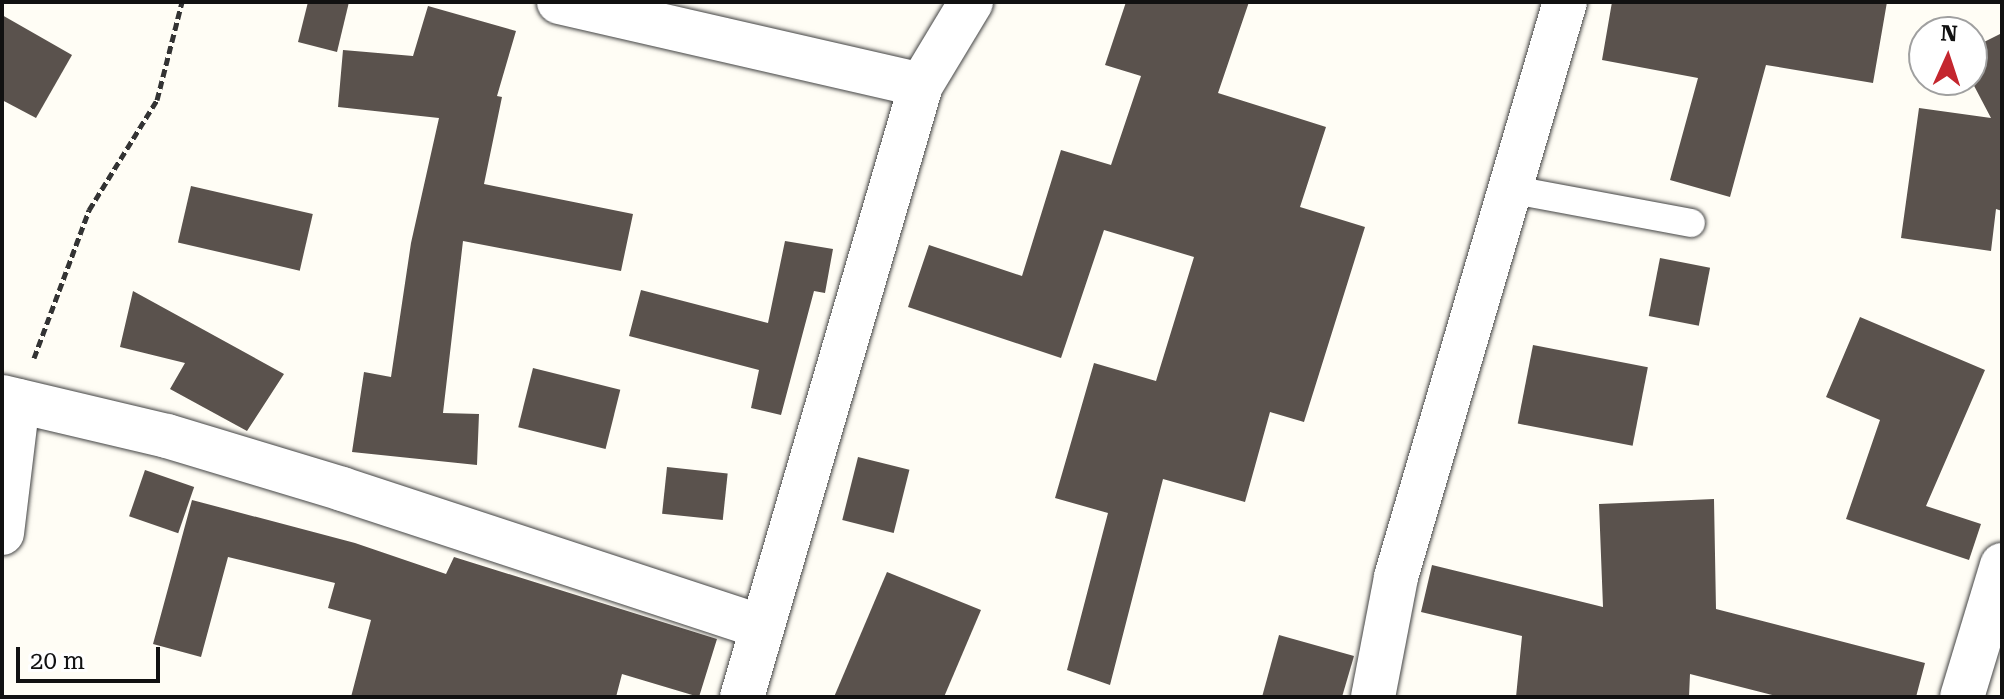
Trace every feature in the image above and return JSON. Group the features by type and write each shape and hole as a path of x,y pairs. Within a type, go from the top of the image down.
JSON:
{"street":[{"path":"559,2 921,85"},
{"path":"742,697 921,85 971,2"},
{"path":"1373,697 1396,577 1565,2"},
{"path":"2,533 10,399 167,436 342,489 762,627"},
{"path":"1962,697 2002,565"}],"lane":[{"path":"1509,189 1691,223"}],"path":[{"path":"10,399 89,210 157,100 182,2"}],"building":[{"path":"308,2 349,2 337,52 298,42"},
{"path":"1126,2 1249,2 1218,93 1326,127 1300,207 1365,227 1304,422 1270,412 1245,502 1163,479 1110,685 1067,670 1108,513 1055,498 1094,363 1156,381 1194,257 1104,230 1061,358 908,307 929,245 1022,276 1061,150 1111,165 1141,76 1105,65"},
{"path":"1612,2 1887,2 1873,83 1766,65 1730,197 1670,180 1698,78 1602,60"},
{"path":"428,6 516,31 497,96 502,97 484,184 633,214 621,271 463,241 443,413 479,414 477,465 352,452 364,372 391,377 411,243 439,118 338,107 343,50 413,56"},
{"path":"2,15 72,55 36,118 2,100"},
{"path":"2002,33 2002,211 1996,209 1991,251 1901,238 1919,108 1991,118 1979,96 1988,96 1988,40"},
{"path":"191,186 313,214 300,271 178,243"},
{"path":"785,241 833,249 825,293 814,291 781,415 751,408 759,370 629,336 641,290 768,323"},
{"path":"1660,258 1710,268 1699,326 1649,316"},
{"path":"133,291 284,374 247,431 170,389 185,363 120,347"},
{"path":"1860,317 1985,370 1926,506 1981,524 1969,560 1846,519 1880,420 1826,397"},
{"path":"1533,345 1648,367 1633,446 1518,424"},
{"path":"533,368 620,390 606,449 518,427"},
{"path":"858,457 909,470 894,533 842,520"},
{"path":"667,467 728,473 723,520 662,514"},
{"path":"145,470 194,487 178,533 129,516"},
{"path":"1714,499 1716,609 1925,663 1916,697 1780,697 1690,674 1689,697 1516,697 1522,636 1421,612 1432,565 1603,607 1599,504"},
{"path":"192,500 355,543 446,574 454,557 717,639 699,697 622,674 616,697 351,697 371,620 328,608 335,583 228,557 201,657 153,644"},
{"path":"887,572 981,610 944,697 834,697"},
{"path":"1279,635 1354,656 1342,697 1262,697"}]}
